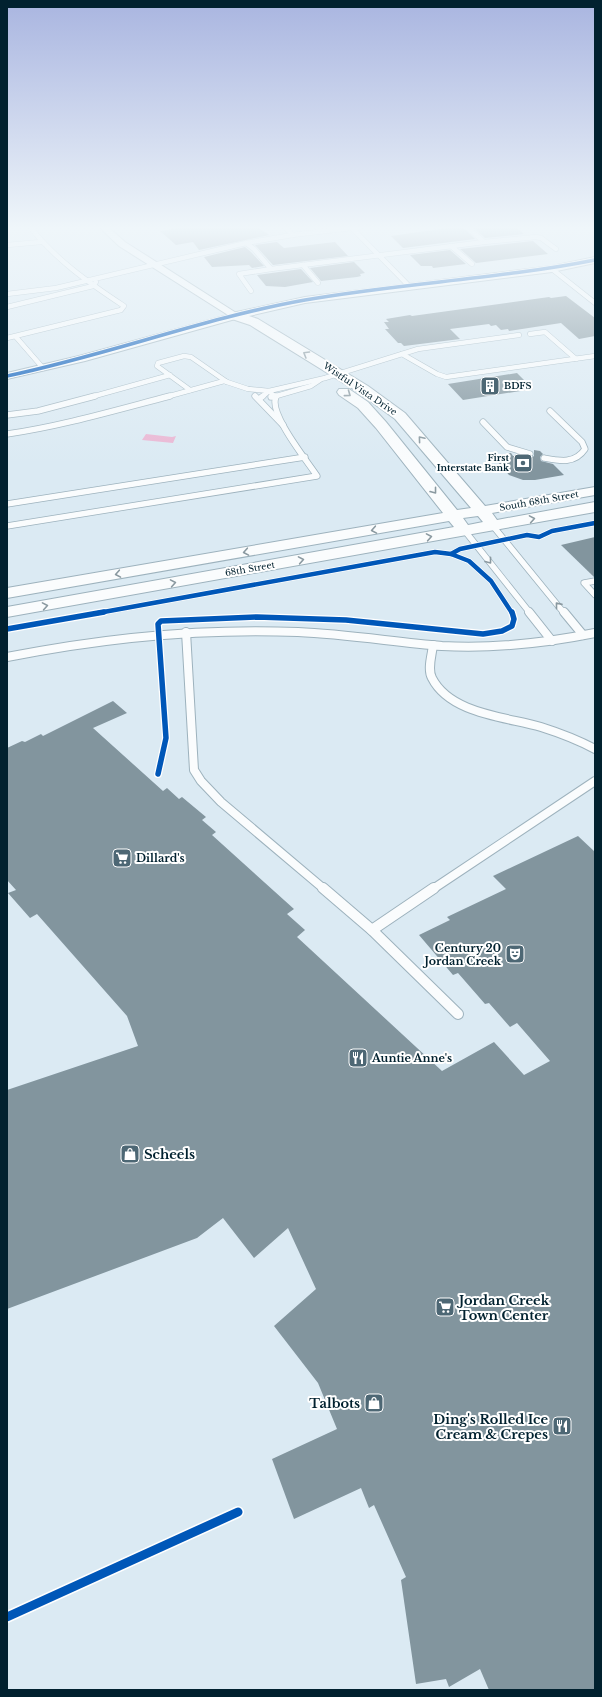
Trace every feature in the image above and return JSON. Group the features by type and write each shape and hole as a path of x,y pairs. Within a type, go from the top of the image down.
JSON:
{"street":[{"name":"Wistful Vista Drive","path":"220,306 236,316 254,322 375,397 400,416 483,511 493,526"},
{"path":"7,376 81,359 236,316 278,306"},
{"name":"Wistful Vista Drive","path":"236,316 243,325 325,378 362,405 382,424 465,531"},
{"name":"South 68th Street","path":"483,511 595,491"},
{"name":"South 68th Street","path":"493,526 595,507"},
{"name":"68th Street","path":"7,593 483,511"},
{"name":"68th Street","path":"7,612 493,526"}],"lane":[{"path":"7,338 121,310 124,306"},
{"path":"530,334 545,332 576,359"},
{"path":"7,434 34,430 91,417 224,381 248,389 269,391 302,382 325,378 418,350 519,335"},
{"path":"16,337 43,368"},
{"path":"402,354 437,374 446,377 595,356"},
{"path":"190,390 157,366 158,363 184,356 191,357 224,381 258,399 286,428"},
{"path":"7,415 38,411 170,375"},
{"path":"258,399 276,397 311,386 325,378"},
{"path":"269,391 276,397"},
{"path":"258,399 269,391"},
{"path":"7,526 317,476 286,428 275,406 274,401 276,397"},
{"path":"544,458 559,461 576,460 581,457 585,449 582,442 550,411"},
{"path":"483,422 508,447 530,454"},
{"path":"7,504 305,457"},
{"path":"493,526 583,635"},
{"path":"465,531 552,640"},
{"path":"595,581 584,583 595,595"},
{"path":"7,657 130,637 186,632 253,631 320,633 433,645 474,647 506,646 595,633"},
{"path":"186,632 194,770 201,781 221,802 372,930 458,1014"},
{"path":"433,645 430,670 432,679 448,697 468,707 541,727 595,748"},
{"path":"372,930 595,781"}],"shaded area":[{"path":"146,434 172,437 176,436 173,443 142,440"}],"building":[{"path":"483,306 579,306 595,318 595,336 579,339 561,323 509,331 508,329 501,330 496,325 491,326 489,324 450,329 460,339 404,346 401,343 398,343 385,329 389,329 384,322 389,322 386,319 410,315 412,316"},
{"name":"BDFS","path":"517,373 533,389 463,400 448,384"},
{"name":"First Interstate Bank","path":"534,450 540,451 543,454 540,457 541,461 553,464 564,475 535,480 523,480 509,475 493,456 511,453 513,456 531,458 534,456"},
{"path":"595,537 595,577 594,577 561,545"},
{"name":"Jordan Creek Town Center","path":"113,701 127,713 93,728 163,791 167,788 179,799 182,797 206,817 202,820 216,832 212,835 294,909 287,914 305,930 297,937 442,1071 494,1042 524,1075 550,1061 517,1023 510,1027 489,1003 485,1004 458,973 453,975 419,935 450,920 447,917 506,889 493,876 578,836 595,852 595,1690 489,1690 480,1669 449,1687 446,1679 416,1684 401,1580 406,1577 374,1505 369,1508 361,1488 294,1519 272,1459 337,1429 318,1383 274,1326 316,1289 288,1228 254,1258 223,1218 197,1238 7,1309 7,1090 138,1046 127,1016 37,914 30,918 8,893 16,890 7,880 7,748 22,741 25,742 41,734 43,736"}],"cycle path":[{"path":"7,376 82,359 230,317 276,306"},
{"path":"7,629 435,552 451,554 460,549 527,535 539,537 552,531 595,523"},
{"path":"158,774 166,738 158,624 161,621 257,617 346,620 483,634 502,631 512,626 514,619 512,611 491,581 469,561 451,554"},
{"path":"7,1617 238,1512"}],"place":[{"name":"BDFS","path":"490,386"},
{"name":"First Interstate Bank","path":"523,463"},
{"name":"Dillard's","path":"122,858"},
{"name":"Century 20 Jordan Creek","path":"515,954"},
{"name":"Auntie Anne's","path":"358,1058"},
{"name":"Scheels","path":"130,1154"},
{"name":"Jordan Creek Town Center","path":"445,1307"},
{"name":"Talbots","path":"374,1403"},
{"name":"Ding's Rolled Ice Cream & Crepes","path":"562,1426"}]}
